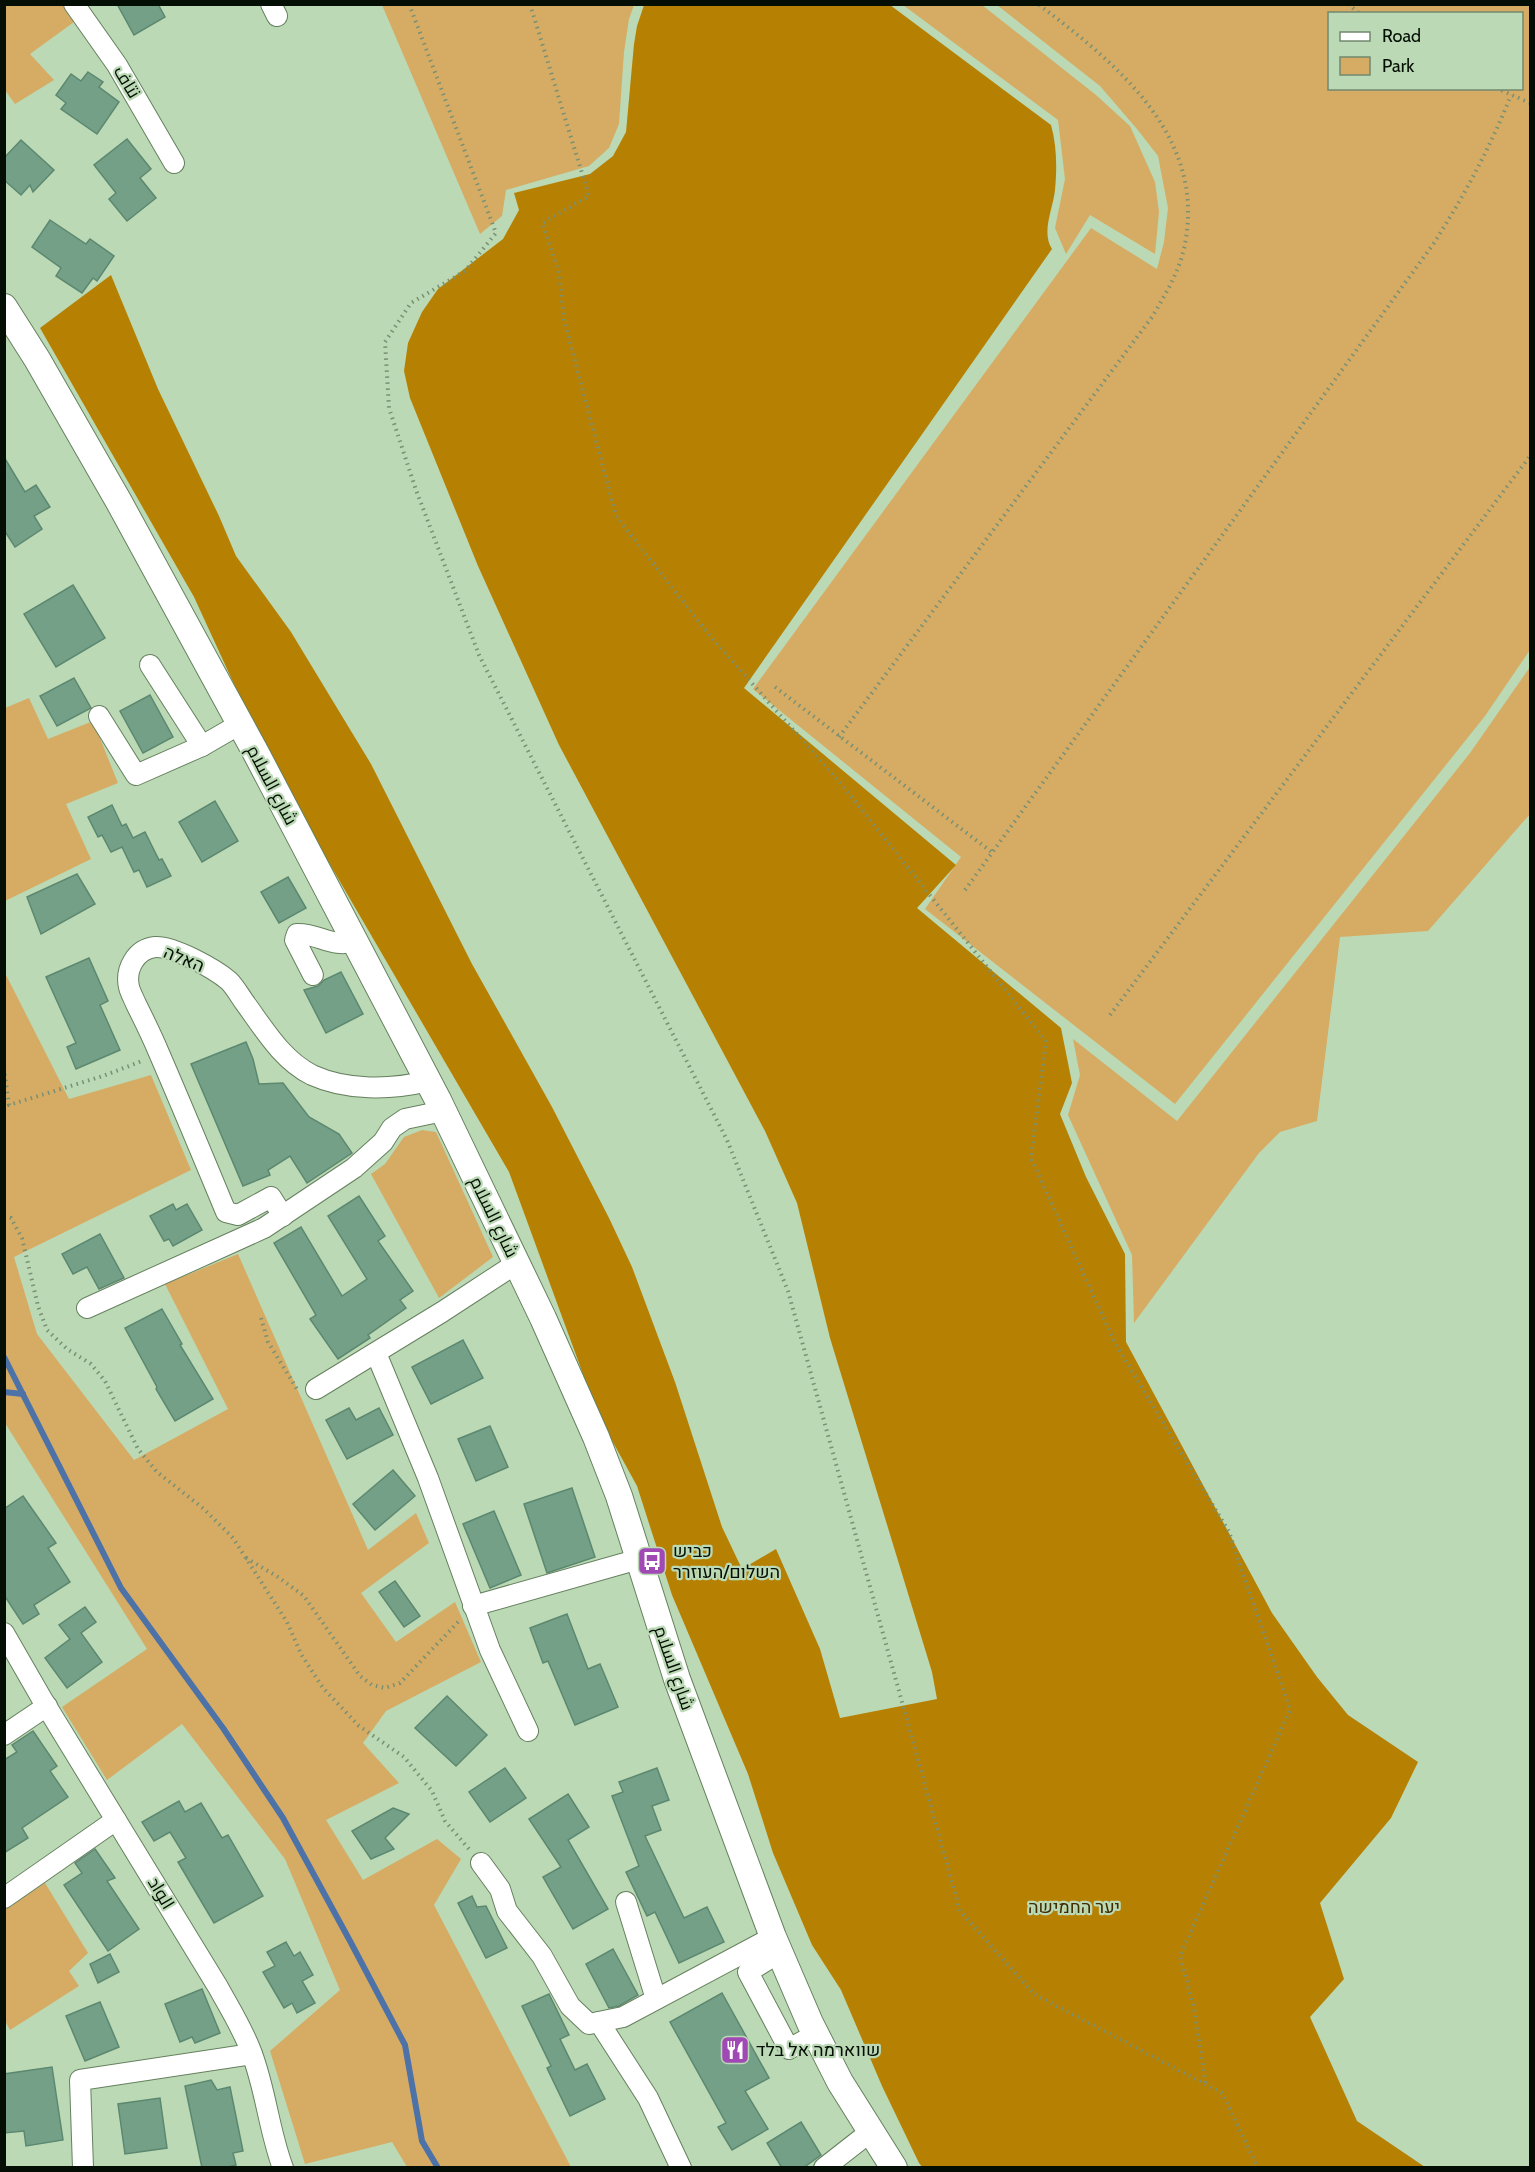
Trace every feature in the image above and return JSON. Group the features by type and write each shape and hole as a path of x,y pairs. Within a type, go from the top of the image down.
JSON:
{"main road":[{"name":"شارع السلام","path":"4,307 37,358 240,724 428,1081 517,1263 596,1437 618,1496 677,1679 776,1944 840,2082 894,2168"}],"street":[{"name":"نتاف","path":"74,4 117,64 174,163"},
{"path":"150,665 202,746"},
{"path":"99,716 136,775 202,746 240,724"},
{"path":"313,975 295,940 297,934 340,944 355,941"},
{"name":"האלה","path":"283,1216 271,1197 238,1215 226,1212 129,987 130,967 141,951 155,947 169,949 206,965 230,982 277,1047 294,1064 311,1074 336,1084 383,1088 428,1081"},
{"path":"87,1308 264,1228 354,1168 383,1142 392,1128 405,1119 443,1111"},
{"path":"316,1389 517,1263"},
{"path":"376,1353 428,1478 490,1650 528,1731"},
{"path":"473,1606 639,1559"},
{"name":"الواد","path":"4,1633 218,1987 252,2054 283,2168"},
{"path":"4,1735 47,1706"},
{"path":"4,1898 116,1820"},
{"path":"481,1863 500,1888 507,1911 542,1956 570,2006 589,2024 623,2017 776,1944"},
{"path":"626,1902 656,2000"},
{"path":"776,1944 748,1972 789,2049 816,2034"},
{"path":"599,2022 648,2098 681,2168"},
{"path":"83,2168 80,2080 252,2054"},
{"path":"824,2168 870,2132"}],"path":[{"path":"409,4 496,233 465,271 411,303 385,342 389,408 420,501 479,655 727,1140 788,1291 960,1911 1034,1995 1222,2093 1258,2168"},
{"path":"530,4 589,196 542,223 560,273 564,319 616,516 710,636 843,786 1046,1041 1031,1158 1115,1343 1229,1532 1290,1710 1180,1956 1194,2008 1206,2085"},
{"path":"840,737 1152,317 1168,291 1179,265 1186,239 1189,212 1186,185 1179,157 1165,129 1145,100 1119,71 1086,41 1038,4"},
{"path":"1500,90 1530,103"},
{"path":"965,890 1434,243 1485,155 1511,95"},
{"path":"1110,1015 1530,456"},
{"path":"776,687 993,853"},
{"path":"9,1105 102,1076 159,1054"},
{"path":"4,1068 9,1105"},
{"path":"4,1098 9,1105"},
{"path":"4,1216 11,1218 22,1238 38,1306 47,1330 67,1349 91,1364 105,1381 138,1449 157,1472 204,1509 233,1538 287,1622 301,1654 323,1688 359,1726 404,1757 432,1791 445,1821 481,1863"},
{"path":"261,1318 268,1342 303,1399 316,1389"},
{"path":"246,1557 304,1596 360,1676 372,1685 385,1688 400,1683 473,1606"}],"green space":[{"path":"5,4 62,5 74,22 30,54 54,80 15,104 5,90"},
{"path":"382,5 634,5 629,19 624,52 619,124 609,148 589,166 506,190 502,216 480,234"},
{"name":"יער החמישה","path":"644,5 890,5 1051,125 1056,166 1055,190 1048,228 1052,249 744,688 956,865 917,908 1061,1028 1072,1083 1060,1114 1086,1177 1125,1254 1126,1342 1272,1613 1317,1677 1348,1715 1418,1762 1391,1818 1320,1903 1344,1979 1310,2017 1357,2121 1425,2167 923,2168 919,2163 882,2086 841,1990 812,1945 773,1853 748,1774 672,1595 637,1486 598,1415 509,1172 268,758 194,597 40,328 111,275 158,389 236,556 291,632 371,764 472,964 552,1107 609,1218 632,1267 675,1382 722,1527 742,1569 776,1549 820,1649 840,1718 937,1699 932,1672 830,1338 797,1203 765,1131 559,745 478,566 410,398 404,371 408,343 422,312 438,289 503,239 519,210 514,193 590,174 613,156 626,132 634,44"},
{"path":"903,5 982,5 1096,95 1130,126 1155,182 1159,212 1155,254 1090,215 1066,254 1055,228 1065,179 1058,120"},
{"path":"997,5 1530,5 1530,650 1485,716 1175,1104 925,909 961,857 753,689 1091,228 1157,269 1164,242 1168,208 1158,156 1100,86"},
{"path":"1530,667 1530,814 1428,931 1340,937 1317,1121 1280,1132 1259,1153 1134,1323 1132,1255 1068,1115 1080,1075 1073,1039 1177,1121 1470,753"},
{"path":"29,698 48,739 93,721 118,783 66,804 91,859 5,901 5,708"},
{"path":"4,971 69,1099 151,1075 191,1170 14,1257 37,1334 134,1460 228,1409 165,1284 238,1254 368,1550 416,1513 429,1543 361,1593 396,1642 455,1602 481,1662 386,1711 363,1743 399,1783 326,1820 363,1880 437,1839 461,1859 434,1905 571,2167 407,2167 392,2142 305,2164 270,2051 340,1990 285,1859 182,1724 107,1780 62,1707 147,1649 5,1423"},
{"path":"422,1130 436,1132 493,1257 439,1298 371,1174 385,1164 404,1137"},
{"path":"45,1883 88,1953 69,1971 79,1986 10,2030 4,2019 5,1909"}],"building":[{"path":"117,4 158,4 165,17 134,35"},
{"path":"88,72 103,82 99,87 119,102 97,134 61,109 66,103 56,95 71,74 81,81"},
{"path":"127,139 151,169 140,178 156,198 127,221 109,199 116,193 94,165"},
{"path":"21,140 54,170 33,192 30,185 21,195 4,180 4,158"},
{"path":"50,220 86,244 90,239 114,256 97,281 93,278 82,293 56,276 61,268 32,247"},
{"path":"4,457 25,492 36,485 50,507 34,516 42,529 15,547 4,530"},
{"path":"73,585 105,638 56,667 24,614"},
{"path":"74,678 91,708 57,726 40,696"},
{"path":"150,695 173,737 143,753 120,711"},
{"path":"215,801 238,841 202,862 179,822"},
{"path":"112,805 122,826 126,824 133,838 145,832 159,860 162,859 171,876 147,887 139,870 134,872 122,847 111,852 102,835 98,837 88,817"},
{"path":"77,874 95,904 41,934 27,897"},
{"path":"288,877 306,908 279,923 261,892"},
{"path":"89,958 108,1001 100,1005 120,1050 76,1069 67,1047 76,1043 46,977"},
{"path":"341,972 363,1014 326,1033 304,990 318,986 324,980"},
{"path":"246,1042 259,1084 283,1083 309,1117 339,1134 352,1153 307,1183 290,1156 268,1170 270,1175 243,1186 191,1064"},
{"path":"359,1196 385,1236 378,1241 413,1291 400,1300 406,1308 368,1335 370,1338 338,1359 310,1319 316,1315 274,1243 301,1227 342,1296 367,1279 328,1216"},
{"path":"173,1204 176,1210 187,1204 202,1230 173,1246 169,1239 164,1241 150,1216"},
{"path":"100,1234 124,1278 99,1289 87,1267 73,1274 62,1254"},
{"path":"162,1309 182,1344 180,1345 213,1399 175,1421 125,1328"},
{"path":"463,1340 483,1378 431,1404 412,1367"},
{"path":"349,1408 356,1420 379,1408 393,1435 347,1459 326,1420"},
{"path":"490,1426 508,1467 476,1481 458,1439"},
{"path":"393,1470 415,1496 375,1530 353,1504"},
{"path":"572,1488 595,1557 547,1573 524,1504"},
{"path":"23,1496 56,1543 48,1548 70,1582 34,1605 39,1614 23,1624 4,1595 4,1509"},
{"path":"494,1511 521,1575 490,1588 463,1524"},
{"path":"395,1581 420,1616 404,1627 379,1592"},
{"path":"85,1607 96,1622 81,1633 102,1662 67,1688 45,1658 70,1639 59,1625"},
{"path":"567,1614 588,1669 600,1664 618,1707 575,1725 548,1661 543,1663 530,1628"},
{"path":"447,1696 487,1735 456,1766 415,1728"},
{"path":"33,1731 57,1766 50,1771 68,1797 22,1828 28,1838 4,1853 4,1760 17,1752 12,1745"},
{"path":"505,1768 526,1798 490,1822 469,1792"},
{"path":"657,1768 669,1800 652,1806 661,1830 645,1836 684,1918 707,1907 724,1942 679,1963 655,1912 647,1916 626,1872 639,1866 612,1796 623,1792 619,1782"},
{"path":"568,1794 589,1827 568,1840 608,1909 573,1929 543,1877 561,1867 529,1819"},
{"path":"179,1801 185,1812 201,1803 222,1838 228,1835 263,1896 214,1923 178,1862 186,1858 170,1832 154,1841 142,1822"},
{"path":"393,1808 409,1814 385,1838 394,1849 371,1859 352,1831"},
{"path":"95,1849 115,1878 107,1881 139,1929 108,1951 64,1885 82,1873 75,1863"},
{"path":"472,1896 477,1907 486,1906 507,1948 486,1958 458,1903"},
{"path":"286,1942 294,1956 300,1952 313,1975 302,1981 315,2003 297,2013 292,2003 284,2008 263,1972 275,1966 267,1952"},
{"path":"613,1949 638,1995 619,2006 609,2008 586,1964"},
{"path":"110,1954 119,1972 98,1983 90,1964"},
{"path":"202,1989 220,2033 195,2043 192,2037 180,2042 165,2004"},
{"path":"722,1993 769,2078 745,2091 768,2129 732,2150 718,2127 726,2123 670,2022"},
{"path":"549,1994 569,2035 560,2039 575,2070 587,2064 605,2099 570,2116 547,2068 551,2066 522,2006"},
{"path":"100,2002 119,2047 85,2061 66,2016"},
{"path":"52,2067 63,2140 26,2146 24,2131 4,2133 4,2074"},
{"path":"211,2080 217,2090 230,2087 243,2151 233,2153 236,2165 224,2168 202,2168 185,2086"},
{"path":"160,2098 167,2148 125,2154 118,2104"},
{"path":"801,2122 821,2155 803,2168 782,2168 767,2143"}],"waterway":[{"path":"4,1357 121,1588 223,1728 283,1818 350,1941 405,2045 422,2141 438,2168"},
{"path":"4,1392 23,1394"}],"place":[{"name":"כביש השלום/העוזרר","path":"652,1561"},
{"name":"שווארמה אל בלד","path":"735,2050"}]}
